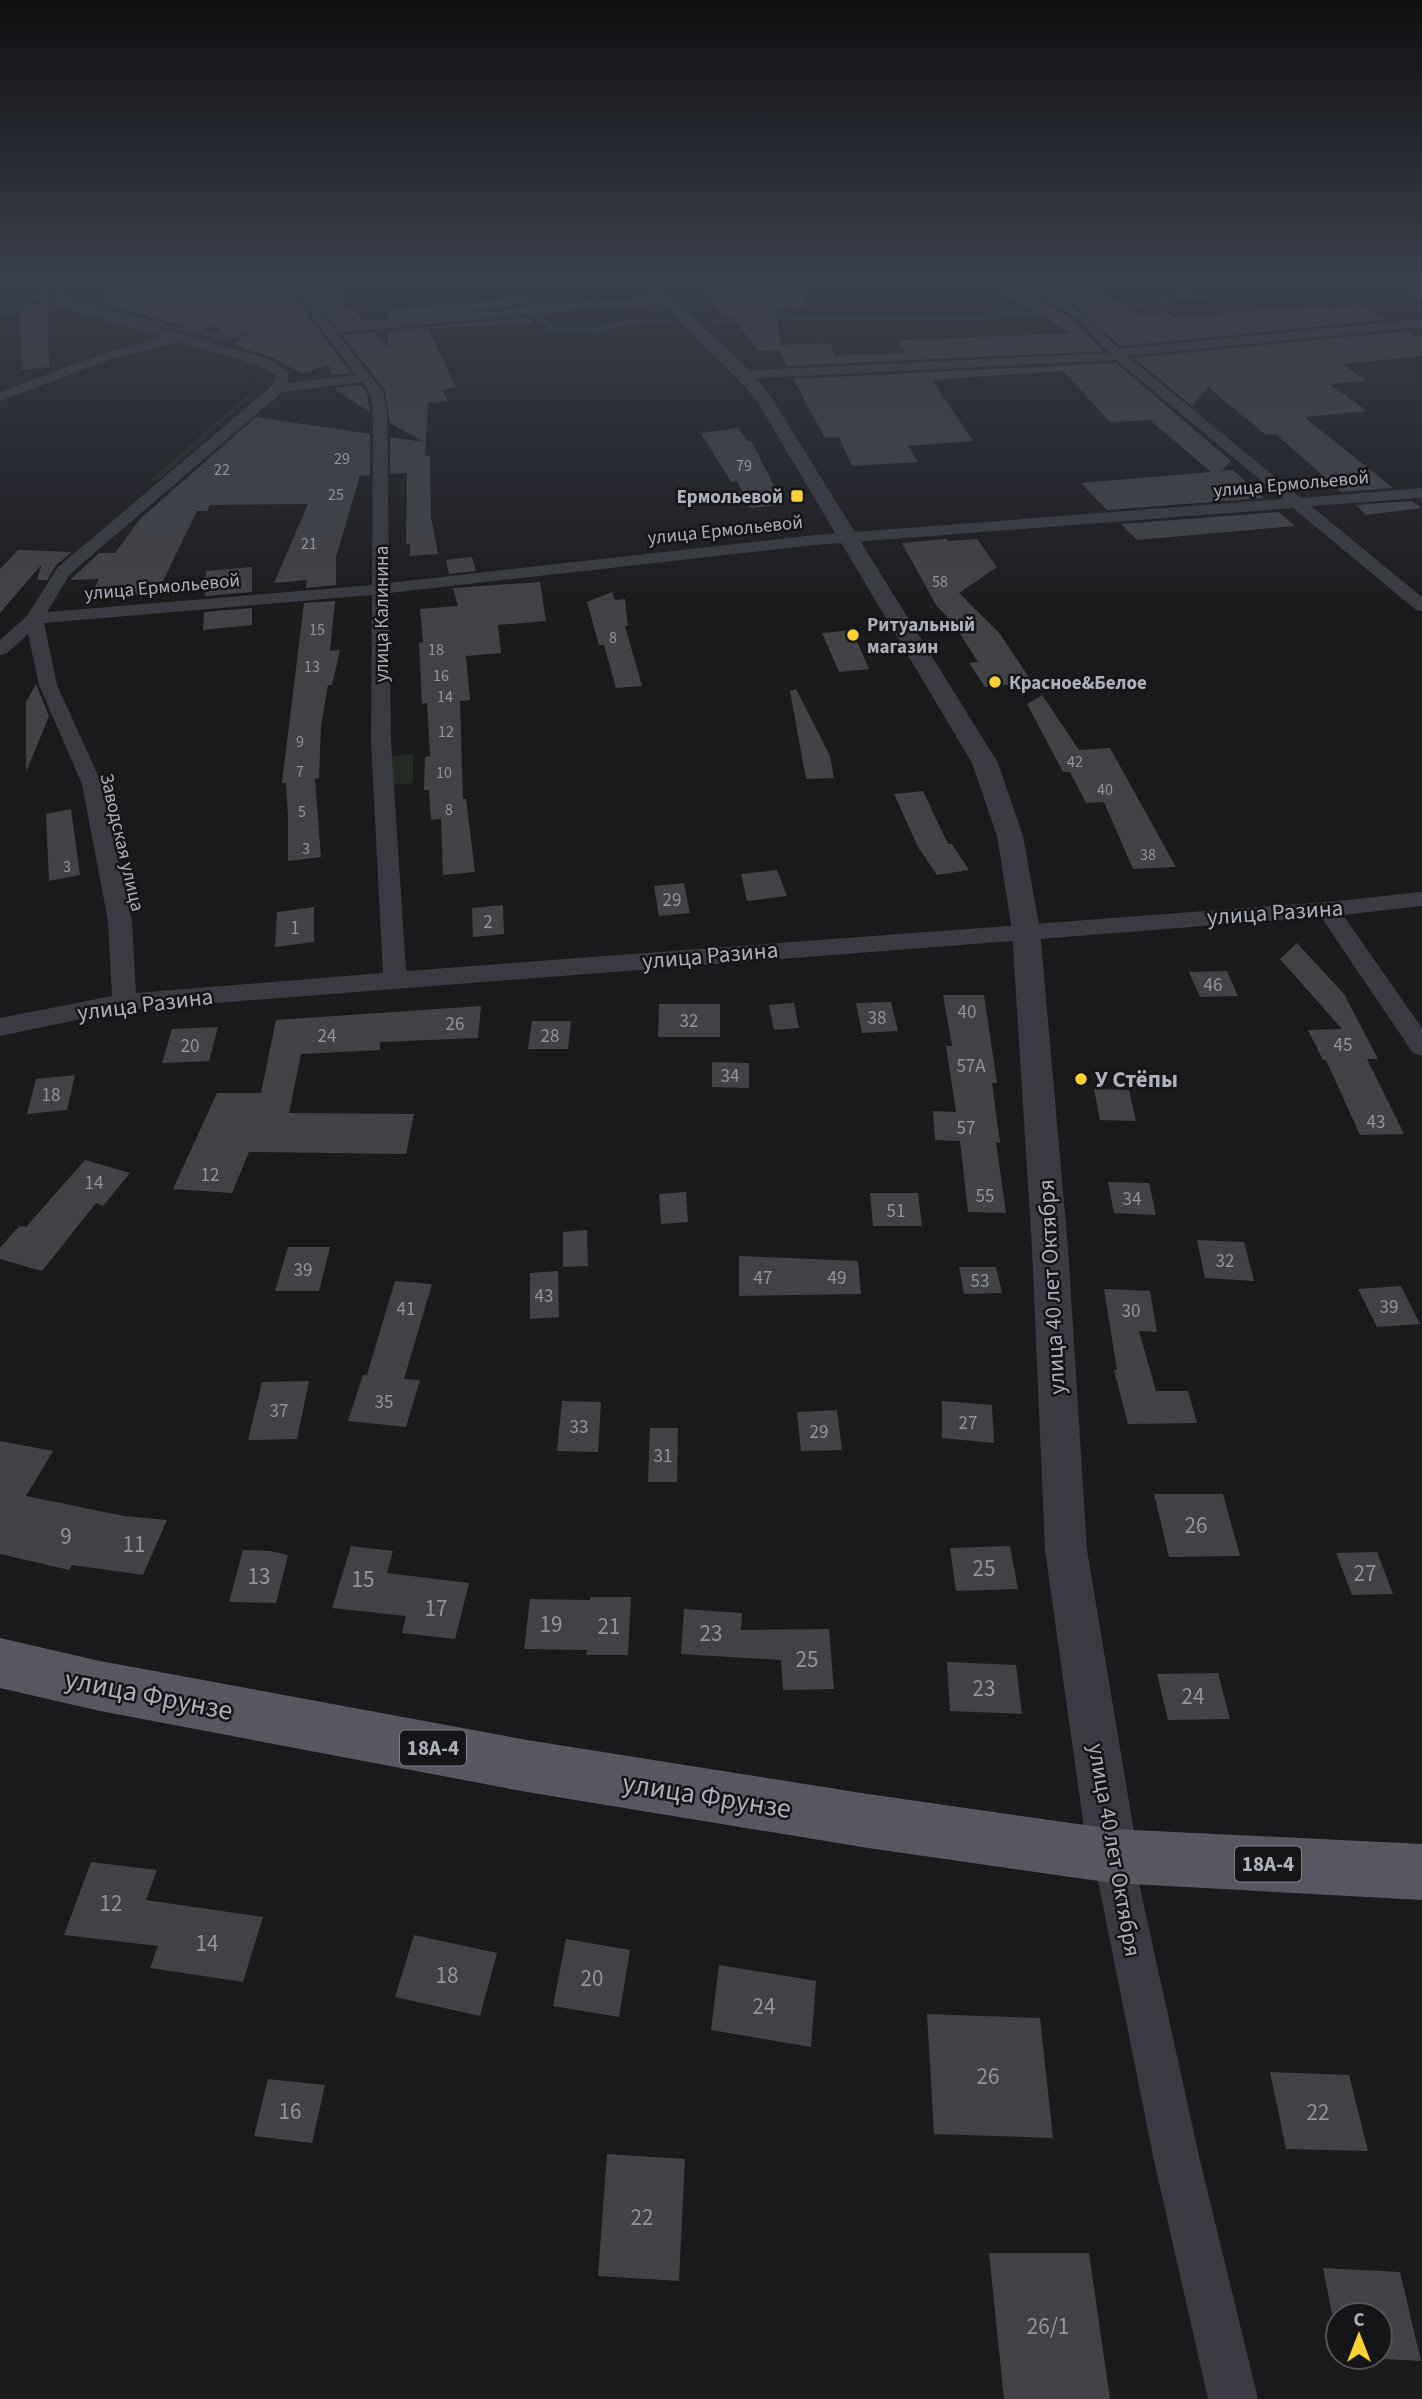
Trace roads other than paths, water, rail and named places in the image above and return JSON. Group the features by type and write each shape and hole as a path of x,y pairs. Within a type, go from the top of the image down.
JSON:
{"main road":[{"name":"улица Фрунзе","path":"0,1664 100,1686 527,1766 868,1821 1113,1856 1422,1872"}],"street":[{"path":"0,397 17,390"},
{"path":"0,650 34,619 64,571 276,390"},
{"name":"улица Калинина","path":"374,390 380,408 381,742 395,981"},
{"name":"улица 40 лет Октября","path":"755,390 785,432 895,619 985,763 1010,836 1026,930 1050,1248 1066,1550 1113,1856 1176,2156 1233,2399"},
{"path":"1160,390 1422,606"},
{"name":"улица Ермольевой","path":"34,619 382,589 849,537 1422,493"},
{"name":"Заводская улица","path":"34,619 48,685 92,784 120,921 124,1002"},
{"name":"улица Разина","path":"0,1027 124,1002 1026,930 1327,909 1422,899"},
{"path":"1327,909 1422,1047"}],"place":[{"name":"Ермольевой","path":"797,496"},
{"name":"Ритуальный магазин","path":"853,635"},
{"name":"Красное&Белое","path":"995,682"},
{"name":"У Стёпы","path":"1081,1079"}]}
